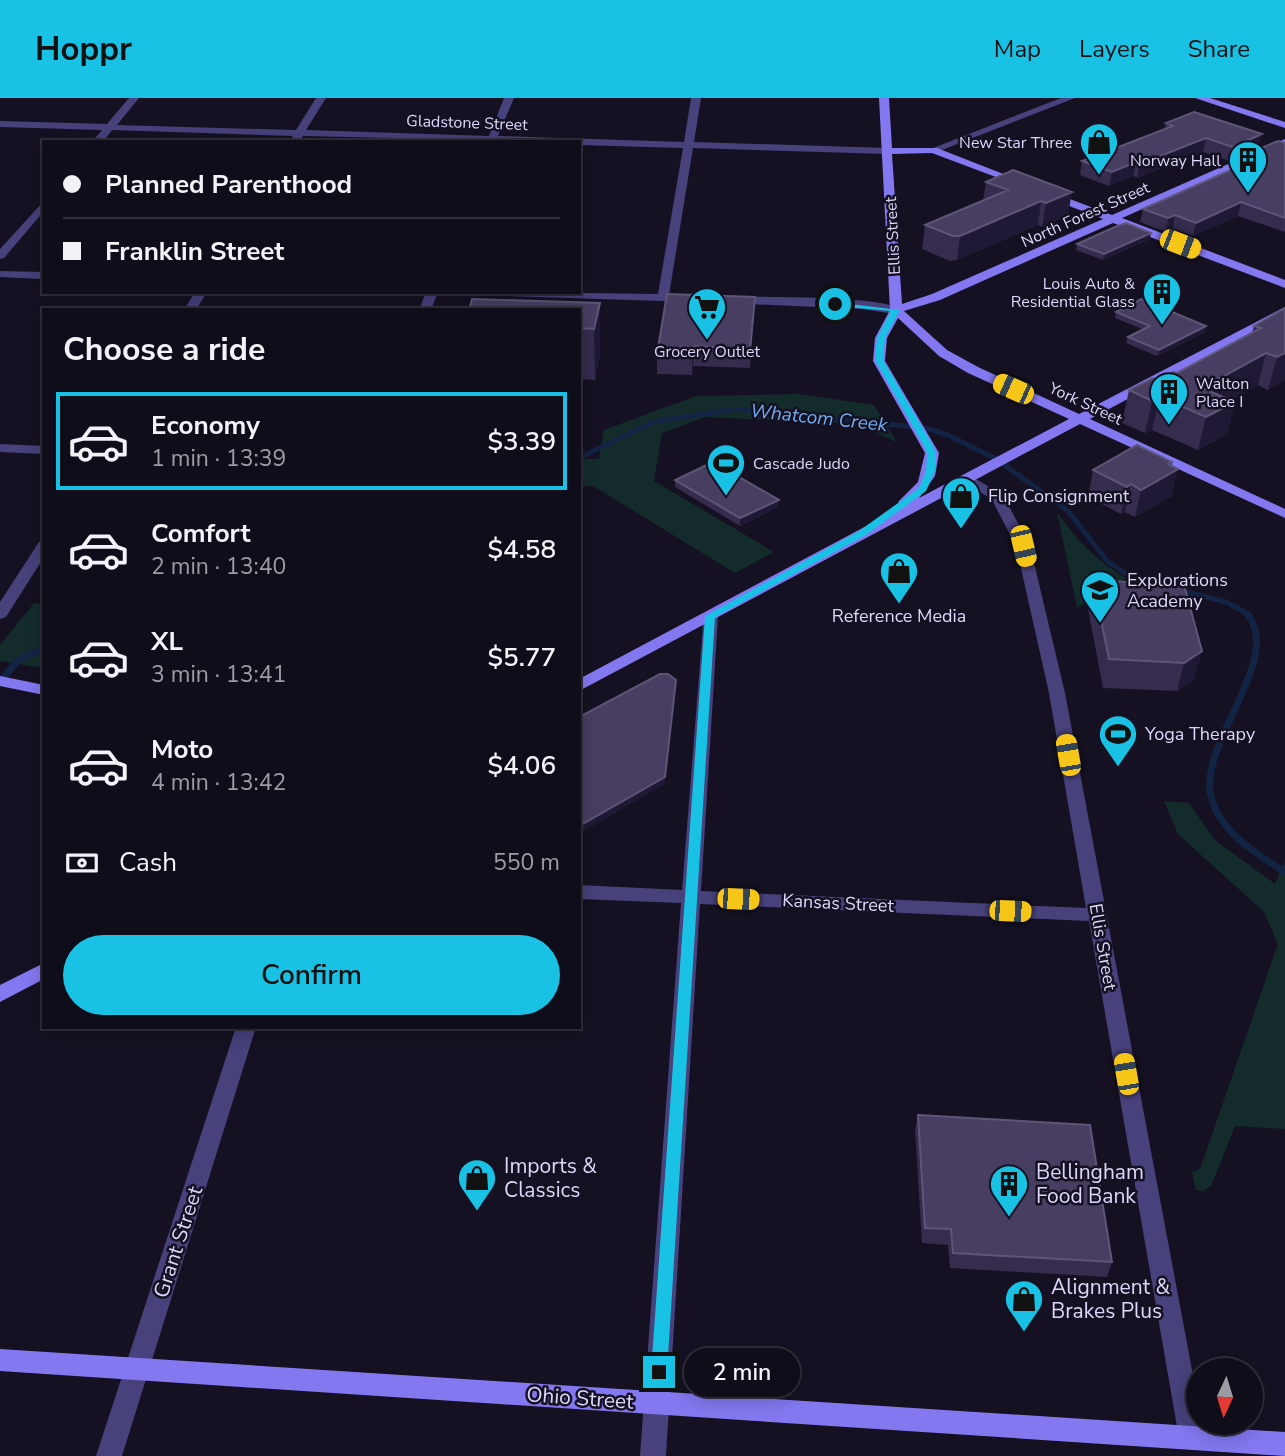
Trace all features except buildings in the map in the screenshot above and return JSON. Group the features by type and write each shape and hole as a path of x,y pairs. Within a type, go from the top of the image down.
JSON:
{"street":[{"path":"99,140 134,98"},
{"path":"297,137 321,98"},
{"path":"492,140 509,98"},
{"path":"663,298 696,98"},
{"name":"Ellis Street","path":"863,533 923,489 931,471 932,453 879,360 881,338 896,310 884,98"},
{"path":"933,150 1070,98"},
{"path":"1200,98 1285,125"},
{"name":"Gladstone Street","path":"0,124 297,137 492,140"},
{"name":"Gladstone Street","path":"581,142 933,150"},
{"name":"North Forest Street","path":"896,310 936,297 1285,142"},
{"path":"933,150 1285,284"},
{"path":"0,256 42,206"},
{"path":"0,274 42,276"},
{"path":"558,294 861,305 896,310"},
{"name":"York Street","path":"896,310 943,353 993,380 1285,514"},
{"path":"581,685 1285,311"},
{"path":"0,448 42,450"},
{"name":"Ellis Street","path":"970,478 998,498 1023,546 1056,693 1192,1438"},
{"path":"0,614 42,548"},
{"path":"653,1456 710,616"},
{"path":"0,681 42,690"},
{"name":"Kansas Street","path":"581,892 1097,915"},
{"path":"0,994 42,971"},
{"name":"Grant Street","path":"109,1456 245,1029"},
{"name":"Ohio Street","path":"0,1360 1285,1444"}],"green space":[{"path":"798,394 874,405 897,442 855,424 705,417 662,433 654,481 774,552 735,573 593,486 581,486 581,459 599,459 604,430 696,396"},
{"path":"1057,512 1088,549 1126,578 1077,608"},
{"path":"34,603 42,604 42,668 0,661 0,645"},
{"path":"1164,801 1189,803 1215,840 1275,884 1285,861 1285,1129 1235,1126 1211,1186 1203,1191 1196,1190 1192,1172 1200,1169 1278,944 1264,912 1178,834"}],"waterway":[{"name":"Whatcom Creek","path":"581,457 653,422 736,409 926,428 948,435 996,459 1068,511 1108,562 1125,573 1158,585"},
{"name":"Whatcom Creek","path":"1176,589 1226,602 1250,615"},
{"name":"Whatcom Creek","path":"1247,614 1256,632 1256,653 1249,677 1216,752 1210,775 1211,796 1215,809 1231,831 1251,850 1285,872"},
{"name":"Whatcom Creek","path":"0,682 18,660 42,649"}],"place":[{"name":"New Star Three","path":"1099,176"},
{"name":"Norway Hall","path":"1248,194"},
{"name":"Louis Auto & Residential Glass","path":"1162,326"},
{"name":"Grocery Outlet","path":"707,341"},
{"name":"Walton Place I","path":"1169,426"},
{"name":"Cascade Judo","path":"726,497"},
{"name":"Flip Consignment","path":"961,530"},
{"name":"Reference Media","path":"899,605"},
{"name":"Explorations Academy","path":"1100,624"},
{"name":"Yoga Therapy","path":"1118,768"},
{"name":"Imports & Classics","path":"477,1212"},
{"name":"Bellingham Food Bank","path":"1009,1218"},
{"name":"Alignment & Brakes Plus","path":"1024,1333"}],"route":[{"path":"659,1372 710,616 863,533 923,489 931,471 932,453 929,446 879,360 881,338 896,310 835,304"}]}
